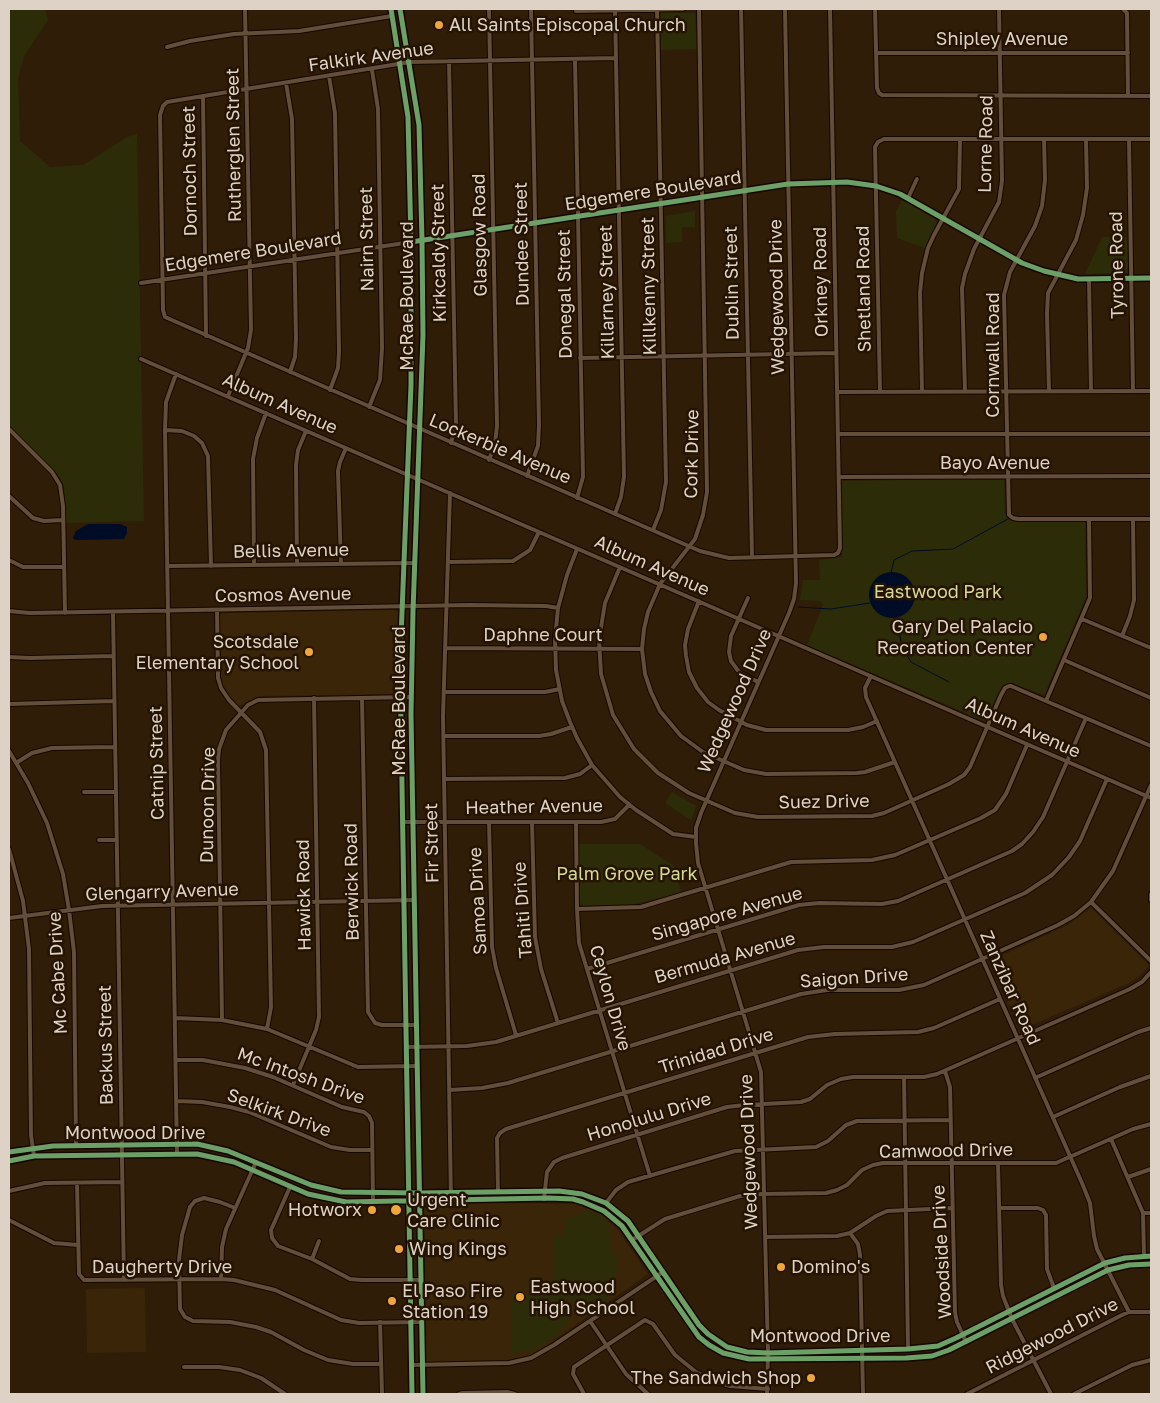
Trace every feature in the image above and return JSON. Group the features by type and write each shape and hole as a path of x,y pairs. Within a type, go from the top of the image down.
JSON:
{"main road":[{"name":"McRae Boulevard","path":"392,9 409,136 411,242 412,338 410,425 400,697 412,1394"},
{"name":"McRae Boulevard","path":"400,9 419,125 422,240 423,335 411,697 423,1394"},
{"name":"Edgemere Boulevard","path":"411,242 744,190 788,184 833,182 876,186 908,198 1017,260 1034,268 1057,275 1089,280 1151,278"},
{"path":"406,524 416,524"},
{"name":"Montwood Drive","path":"9,1152 33,1148 76,1146 196,1144 218,1148 322,1189 353,1194 544,1191 572,1192 591,1196 606,1203 621,1214 639,1235 699,1325 714,1339 737,1350 768,1353 908,1349 938,1346 1104,1263 1125,1258 1151,1256"},
{"name":"Montwood Drive","path":"9,1161 34,1156 177,1153 215,1156 234,1162 308,1194 346,1202 573,1199 596,1207 617,1221 632,1240 693,1331 704,1342 730,1355 749,1359 932,1356 966,1342 1108,1270 1128,1264 1151,1264"},
{"path":"410,1239 419,1239"},
{"path":"411,1299 420,1299"},
{"path":"818,1351 818,1359"}],"street":[{"name":"Rutherglen Street","path":"228,396 250,343 251,330 245,9"},
{"name":"Glasgow Road","path":"489,9 497,426 495,444 489,460"},
{"name":"Dundee Street","path":"527,476 535,455 539,434 531,9"},
{"name":"Killarney Street","path":"615,514 624,483 616,9"},
{"name":"Killkenny Street","path":"653,530 661,510 666,482 657,9"},
{"path":"576,11 684,9"},
{"name":"Cork Drive","path":"699,9 707,492 701,522 695,539 660,584 645,620 642,649 648,684 655,702 666,720 688,742 703,752 744,770 756,773 862,773 895,762"},
{"name":"Dublin Street","path":"741,9 752,557"},
{"name":"Wedgewood Drive","path":"767,1392 768,1353 762,1072 697,857 696,837 697,825 706,801 794,599 796,583 785,9"},
{"name":"Orkney Road","path":"830,9 840,548 836,554"},
{"path":"875,9 877,88 882,95 1151,96"},
{"name":"Lorne Road","path":"964,391 962,288 966,267 994,212 1001,192 1002,139 999,9"},
{"path":"1123,9 1127,13 1128,96"},
{"path":"166,47 190,41 246,33 299,31 392,16"},
{"name":"Shipley Avenue","path":"876,53 1128,53"},
{"name":"Falkirk Avenue","path":"163,280 160,115 163,106 170,101 372,70 410,62 616,58"},
{"name":"Donegal Street","path":"575,59 583,477 577,498"},
{"name":"Kirkcaldy Street","path":"449,61 456,425 451,443"},
{"name":"Nairn Street","path":"369,407 377,390 382,362 378,108 372,70"},
{"path":"329,76 335,113 339,352 338,368 330,390"},
{"path":"286,83 292,119 294,260 295,357 290,372"},
{"name":"Dornoch Street","path":"202,96 206,336"},
{"path":"922,392 921,278 928,248 959,190 960,139"},
{"name":"Cornwall Road","path":"1044,139 1045,180 1042,206 1035,226 1007,278 1004,295 1008,511 1013,518 1089,519"},
{"path":"1049,391 1048,293 1076,240 1083,215 1087,188 1086,139"},
{"name":"Tyrone Road","path":"1129,139 1133,391"},
{"name":"Shetland Road","path":"880,392 875,147 881,140 1151,139"},
{"path":"908,198 917,179"},
{"name":"Edgemere Boulevard","path":"141,283 411,242"},
{"name":"Lockerbie Avenue","path":"163,280 164,315 166,319 690,547 721,557 795,557 831,556 836,554"},
{"path":"1089,280 1091,391"},
{"path":"580,358 836,353"},
{"name":"Album Avenue","path":"141,359 1151,798"},
{"name":"Catnip Street","path":"176,374 166,402 164,430 177,1153"},
{"path":"837,392 1151,391"},
{"path":"254,565 253,459 257,438 266,413"},
{"path":"9,429 56,477 62,494 65,613"},
{"path":"164,430 182,430 190,434 202,443 208,456 210,566"},
{"path":"297,564 296,465 298,450 306,431"},
{"path":"838,434 1151,434"},
{"path":"341,564 338,471 346,448"},
{"name":"Bayo Avenue","path":"839,477 1151,476"},
{"name":"Fir Street","path":"450,493 444,648 444,736 451,1192"},
{"path":"9,496 33,518 44,521 63,520"},
{"path":"1046,701 1088,605 1091,593 1089,519 1151,519"},
{"path":"1122,636 1134,600 1133,519"},
{"path":"448,562 513,561 530,550 539,532"},
{"path":"577,548 558,608 555,649 556,670 560,689 572,727 592,765 611,788 629,805 673,834 696,837"},
{"path":"9,560 23,567 63,567"},
{"name":"Bellis Avenue","path":"167,566 415,563"},
{"name":"Suez Drive","path":"620,567 606,603 601,624 600,648 601,674 618,726 642,758 663,777 677,787 735,814 751,817 854,817 884,813 949,784 964,775 970,766 1001,695 1005,688 1009,686 1151,746"},
{"path":"748,598 730,642 729,652 731,661 739,672 758,682"},
{"path":"699,601 686,638 689,672 697,688 708,702 719,710 741,722 766,730 848,730 863,728 877,721"},
{"name":"Cosmos Avenue","path":"9,611 22,613 65,613 534,605 558,608"},
{"path":"217,610 219,683 224,696 260,732 266,750 271,1007 267,1030"},
{"name":"Backus Street","path":"113,612 124,1280"},
{"path":"1082,619 1151,648"},
{"name":"Daphne Court","path":"444,648 642,649"},
{"path":"9,657 113,656"},
{"path":"1064,660 1151,698"},
{"name":"Zanzibar Road","path":"871,676 865,688 865,693 1071,1157 1090,1203 1095,1240 1104,1263 1129,1312"},
{"path":"444,692 544,692 560,689"},
{"name":"Dunoon Drive","path":"222,1020 219,755 221,742 226,730 250,703 258,700 411,697"},
{"name":"Hawick Road","path":"293,1085 310,1047 319,1017 314,698"},
{"name":"Berwick Road","path":"362,698 368,1012 371,1019 378,1024 416,1025"},
{"path":"9,704 114,702"},
{"name":"Singapore Avenue","path":"587,969 799,905 892,902 904,899 1012,851 1022,844 1043,817 1086,718"},
{"path":"444,736 539,736 572,727"},
{"path":"577,909 640,907 791,862 885,858 995,810 1006,794 1027,745"},
{"path":"16,762 32,754 52,748 115,747"},
{"name":"Mc Cabe Drive","path":"9,751 28,783 47,823 59,858 69,910 74,952 76,1146"},
{"path":"445,779 565,778 580,774 592,765"},
{"name":"Bermuda Avenue","path":"406,1047 487,1044 788,952 813,948 901,946 913,942 1025,893 1052,875 1069,857 1080,840 1106,779"},
{"name":"Saigon Drive","path":"450,1090 482,1088 508,1083 801,994 816,991 899,990 915,988 982,959 1065,922 1091,902 1113,871 1151,785"},
{"path":"84,792 116,792"},
{"name":"Heather Avenue","path":"402,822 576,822 610,820 619,816 629,805"},
{"name":"Samoa Drive","path":"489,822 492,947 499,980 516,1035"},
{"name":"Tahiti Drive","path":"532,822 534,930 541,969 558,1023"},
{"name":"Ceylon Drive","path":"576,822 578,936 650,1176"},
{"path":"99,840 116,840"},
{"path":"9,849 20,888 29,949 31,1135 34,1156"},
{"path":"1151,894 1151,900"},
{"name":"Glengarry Avenue","path":"9,918 117,906 414,900"},
{"path":"1091,902 1151,961"},
{"name":"Honolulu Drive","path":"544,1199 547,1172 557,1160 737,1105 797,1103 804,1101 827,1085 848,1078 931,1076 1130,988 1142,982 1151,972"},
{"name":"Trinidad Drive","path":"498,1192 498,1138 500,1133 506,1129 819,1035 918,1032 934,1028 1000,999"},
{"path":"175,1018 222,1020 267,1030 358,1067 417,1066"},
{"path":"1035,1078 1151,1028"},
{"name":"Mc Intosh Drive","path":"176,1060 203,1060 233,1064 258,1071 342,1107 361,1110 367,1114 372,1123 372,1202"},
{"name":"Woodside Drive","path":"945,1071 950,1087 955,1312 956,1322 966,1342"},
{"path":"1053,1117 1120,1087 1151,1076"},
{"path":"904,1077 908,1349"},
{"name":"Selkirk Drive","path":"177,1101 202,1102 240,1109 331,1147 350,1150 372,1150"},
{"path":"606,1203 612,1194 624,1184 744,1149 816,1147 828,1141 846,1125 857,1121 951,1120"},
{"name":"Camwood Drive","path":"632,1240 656,1224 671,1217 740,1196 831,1192 847,1185 867,1167 879,1164 1052,1163 1071,1157 1133,1129 1151,1124"},
{"path":"1111,1139 1144,1213 1144,1256"},
{"path":"220,1279 223,1238 256,1162"},
{"path":"998,1163 1001,1285 1003,1296 1008,1311 1051,1394"},
{"path":"1128,1177 1151,1169"},
{"path":"9,1191 36,1184 122,1182"},
{"name":"Daugherty Drive","path":"77,1183 79,1274 81,1279 87,1281 220,1279 247,1282 275,1290 341,1320 359,1323 421,1322"},
{"path":"290,1187 272,1227 272,1238 280,1247 312,1259 350,1279 420,1280"},
{"path":"451,1192 451,1200"},
{"path":"235,1208 204,1198 192,1204 182,1235 179,1260 180,1308 182,1314 188,1319 193,1320 230,1322 256,1327 328,1360 353,1364 381,1364"},
{"path":"765,1237 837,1236 850,1233 881,1213 890,1210 952,1208"},
{"path":"999,1208 1038,1208 1044,1210 1046,1214 1047,1269 1054,1288"},
{"path":"1144,1213 1151,1213"},
{"path":"9,1220 54,1242 78,1245"},
{"path":"850,1233 858,1244 860,1255 863,1394"},
{"path":"312,1259 319,1241"},
{"path":"412,1365 505,1363 524,1360 537,1355 663,1272"},
{"name":"Ridgewood Drive","path":"968,1394 1129,1312 1151,1312"},
{"path":"584,1394 574,1376 576,1365 642,1320 648,1320 675,1355 690,1368 713,1381 767,1392"},
{"path":"590,1321 626,1374 648,1394"},
{"path":"380,1322 382,1394"},
{"path":"1074,1394 1132,1365 1151,1360"},
{"path":"184,1367 219,1366 240,1370 271,1384 285,1394"},
{"path":"734,1392 735,1387"},
{"path":"636,1394 641,1388"},
{"path":"459,1394 507,1392 515,1394"}],"shaded area":[{"name":"Scotsdale Elementary School","path":"393,610 399,612 397,690 395,694 260,696 238,705 224,690 221,678 220,614"},
{"path":"1091,908 1147,963 1148,967 1129,983 1020,1030 990,961 1068,925"},
{"name":"Eastwood High School","path":"424,1201 577,1204 601,1214 618,1230 648,1274 537,1352 509,1363 426,1365"},
{"path":"145,1288 146,1352 87,1353 86,1289"}],"green space":[{"path":"9,9 45,9 48,20 24,56 18,78 20,141 50,167 83,165 127,137 137,134 144,521 65,523 64,488 60,478 9,426"},
{"path":"661,12 695,13 697,49 660,50"},
{"path":"902,200 935,219 936,224 925,248 897,238 896,212"},
{"path":"695,211 695,227 682,227 682,242 666,243 666,216"},
{"path":"1102,237 1127,237 1128,267 1126,273 1085,274"},
{"name":"Eastwood Park","path":"1004,480 1005,514 1009,520 1085,522 1086,597 1044,695 1012,683 1002,686 985,721 807,645 823,605 821,601 800,600 803,580 820,580 819,560 842,557 842,481"},
{"path":"672,792 696,806 691,820 665,803"},
{"name":"Palm Grove Park","path":"578,844 640,844 674,866 681,892 631,905 583,906 579,902"},
{"path":"586,1211 598,1214 606,1220 609,1227 611,1253 617,1253 616,1280 611,1280 610,1295 600,1306 589,1310 578,1306 567,1296 568,1321 556,1336 531,1351 512,1353 511,1296 514,1293 567,1294 567,1287 554,1287 554,1236 566,1236 566,1218"}],"water":[{"path":"88,524 120,524 127,527 127,533 124,539 75,540 73,538 76,531"},
{"path":"888,572 896,572 905,576 911,582 915,595 911,608 905,614 896,618 888,618 879,614 873,608 869,599 869,591 873,582 879,576"}],"waterway":[{"path":"891,573 894,560 912,551 953,549 1008,519"},
{"path":"798,607 831,609 870,603"},
{"path":"896,618 902,646 911,662 949,682"}],"place":[{"name":"All Saints Episcopal Church","path":"439,25"},
{"name":"Gary Del Palacio Recreation Center","path":"1043,637"},
{"name":"Scotsdale Elementary School","path":"309,652"},
{"name":"Hotworx","path":"372,1210"},
{"name":"Urgent Care Clinic","path":"396,1210"},
{"name":"Wing Kings","path":"399,1249"},
{"name":"Domino's","path":"781,1267"},
{"name":"Eastwood High School","path":"520,1297"},
{"name":"El Paso Fire Station 19","path":"392,1301"},
{"name":"The Sandwich Shop","path":"811,1378"}]}
